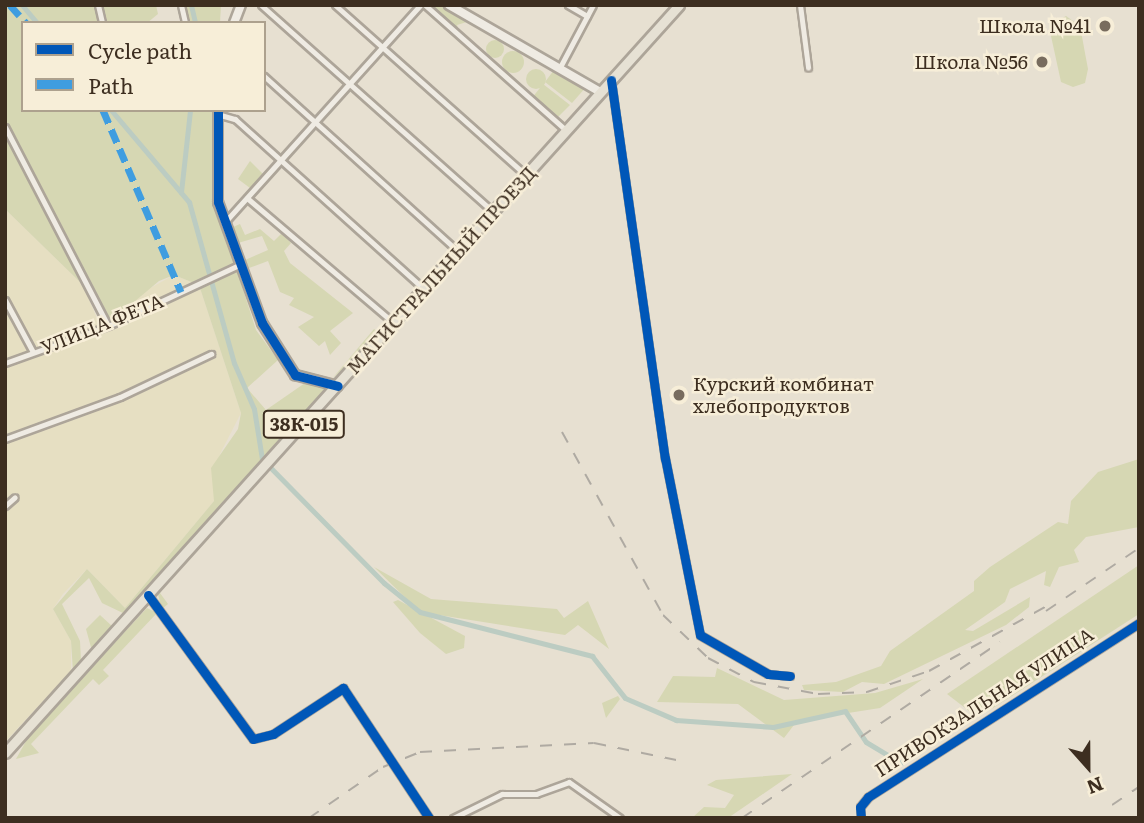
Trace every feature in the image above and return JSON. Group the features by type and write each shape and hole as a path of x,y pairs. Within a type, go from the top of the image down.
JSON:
{"main road":[{"name":"МАГИСТРАЛЬНЫЙ ПРОЕЗД","path":"5,753 679,5"}],"street":[{"path":"234,21 241,5"},
{"path":"261,5 493,212"},
{"path":"335,5 526,175"},
{"path":"224,223 422,5 566,130"},
{"path":"449,5 600,92"},
{"path":"568,5 587,16"},
{"path":"559,69 593,5"},
{"path":"800,5 808,67"},
{"path":"266,78 458,251"},
{"path":"611,80 665,458 700,635 768,674 790,676"},
{"path":"338,386 289,369 239,265 224,223 213,168 218,112 231,116 424,289"},
{"path":"5,127 108,326"},
{"path":"247,198 394,323"},
{"name":"УЛИЦА ФЕТА","path":"5,363 108,326 239,265"},
{"path":"5,300 33,352"},
{"path":"5,439 120,397 211,354"},
{"path":"5,506 15,497"},
{"path":"148,595 253,739 273,734 343,688 429,818"},
{"name":"ПРИВОКЗАЛЬНАЯ УЛИЦА","path":"861,817 868,797 1139,623"},
{"path":"453,818 502,794 537,794 569,782 620,818"}],"shaded area":[{"path":"5,209 83,285 99,323 108,325 143,292 174,275 199,285 241,413 220,454 214,501 125,608 87,569 63,594 53,609 71,641 71,671 5,742"}],"green space":[{"path":"5,5 156,5 158,14 149,21 21,21 21,112 215,112 214,199 256,330 278,360 247,388 266,410 305,383 328,386 264,461 258,440 263,463 125,614 102,603 89,578 62,604 80,641 81,661 73,672 71,641 53,609 87,569 125,608 214,501 211,468 238,429 241,413 199,285 174,275 159,281 104,327 83,285 5,209"},
{"path":"185,5 221,5 220,21 188,21"},
{"path":"428,5 443,5 470,21 457,25 460,34"},
{"path":"1066,16 1080,26 1088,69 1085,83 1073,87 1061,82 1051,36 1055,22"},
{"path":"495,40 503,45 504,49 499,57 495,58 487,53 486,49 491,41"},
{"path":"513,51 521,54 524,62 521,70 513,73 505,70 502,62 505,54"},
{"path":"532,69 540,69 546,79 540,89 532,89 526,83 526,75"},
{"path":"554,70 586,87 572,103 545,82"},
{"path":"543,84 570,105 556,119 532,98"},
{"path":"250,161 263,174 250,188 238,179"},
{"path":"240,224 245,235 260,229 274,241 282,233 291,243 284,251 290,263 353,313 330,331 341,343 330,355 325,341 319,346 298,327 314,317 289,305 294,298 280,292 268,261 249,268 245,260 268,250 262,236 238,243 233,227"},
{"path":"374,329 380,333 332,379"},
{"path":"1139,459 1139,527 1086,537 1074,550 1079,562 1059,567 1050,587 1044,585 1046,571 1010,589 1005,602 965,630 973,631 1030,597 1029,607 1006,625 884,684 862,682 843,692 804,690 802,685 836,682 881,666 890,651 974,591 974,581 990,567 1058,522 1068,524 1071,501 1098,472"},
{"path":"1139,565 1139,614 993,708 973,714 947,694"},
{"path":"374,567 431,599 557,609 564,618 588,601 609,649 578,625 565,635 420,612"},
{"path":"177,569 160,593 168,604 162,609 157,591"},
{"path":"398,600 465,636 464,648 446,654 420,633 393,602"},
{"path":"147,608 157,613 103,670 109,676 99,685 93,679 31,744 39,753 16,759 30,734"},
{"path":"100,615 113,627 92,651 86,629"},
{"path":"717,668 784,700 875,693 923,679 880,708 797,721 784,738 738,704 657,702 673,676 715,677"},
{"path":"618,696 620,699 606,718 602,703"},
{"path":"792,774 728,818 692,818 704,807 725,808 734,795 707,785 716,780"}],"waterway":[{"path":"22,5 35,21"},
{"path":"191,5 195,21"},
{"path":"113,112 189,202 234,363 254,409 262,459 384,583 420,612 592,656 625,698 676,720 773,727 845,711 866,742 901,763"},
{"path":"181,192 190,112"}],"railway":[{"path":"562,432 663,615 708,658 754,682 818,694 867,692 929,671 1052,603"},
{"path":"1046,611 1139,548"},
{"path":"742,818 1000,642"},
{"path":"309,818 383,767 420,752 594,743 676,760"},
{"path":"1112,805 1139,787"}],"marked path":[{"path":"10,5 24,21"},
{"path":"104,112 181,292"}],"cycle path":[{"path":"611,80 665,458 700,635 768,674 790,676"},
{"path":"218,112 218,202 262,323 295,375 338,386"},
{"path":"148,595 253,739 273,734 343,688 429,818"},
{"path":"861,818 860,807 868,797 1139,623"}],"place":[{"name":"Школа №41","path":"1105,26"},
{"name":"Школа №56","path":"1042,62"},
{"name":"Курский комбинат хлебопродуктов","path":"679,395"}]}
